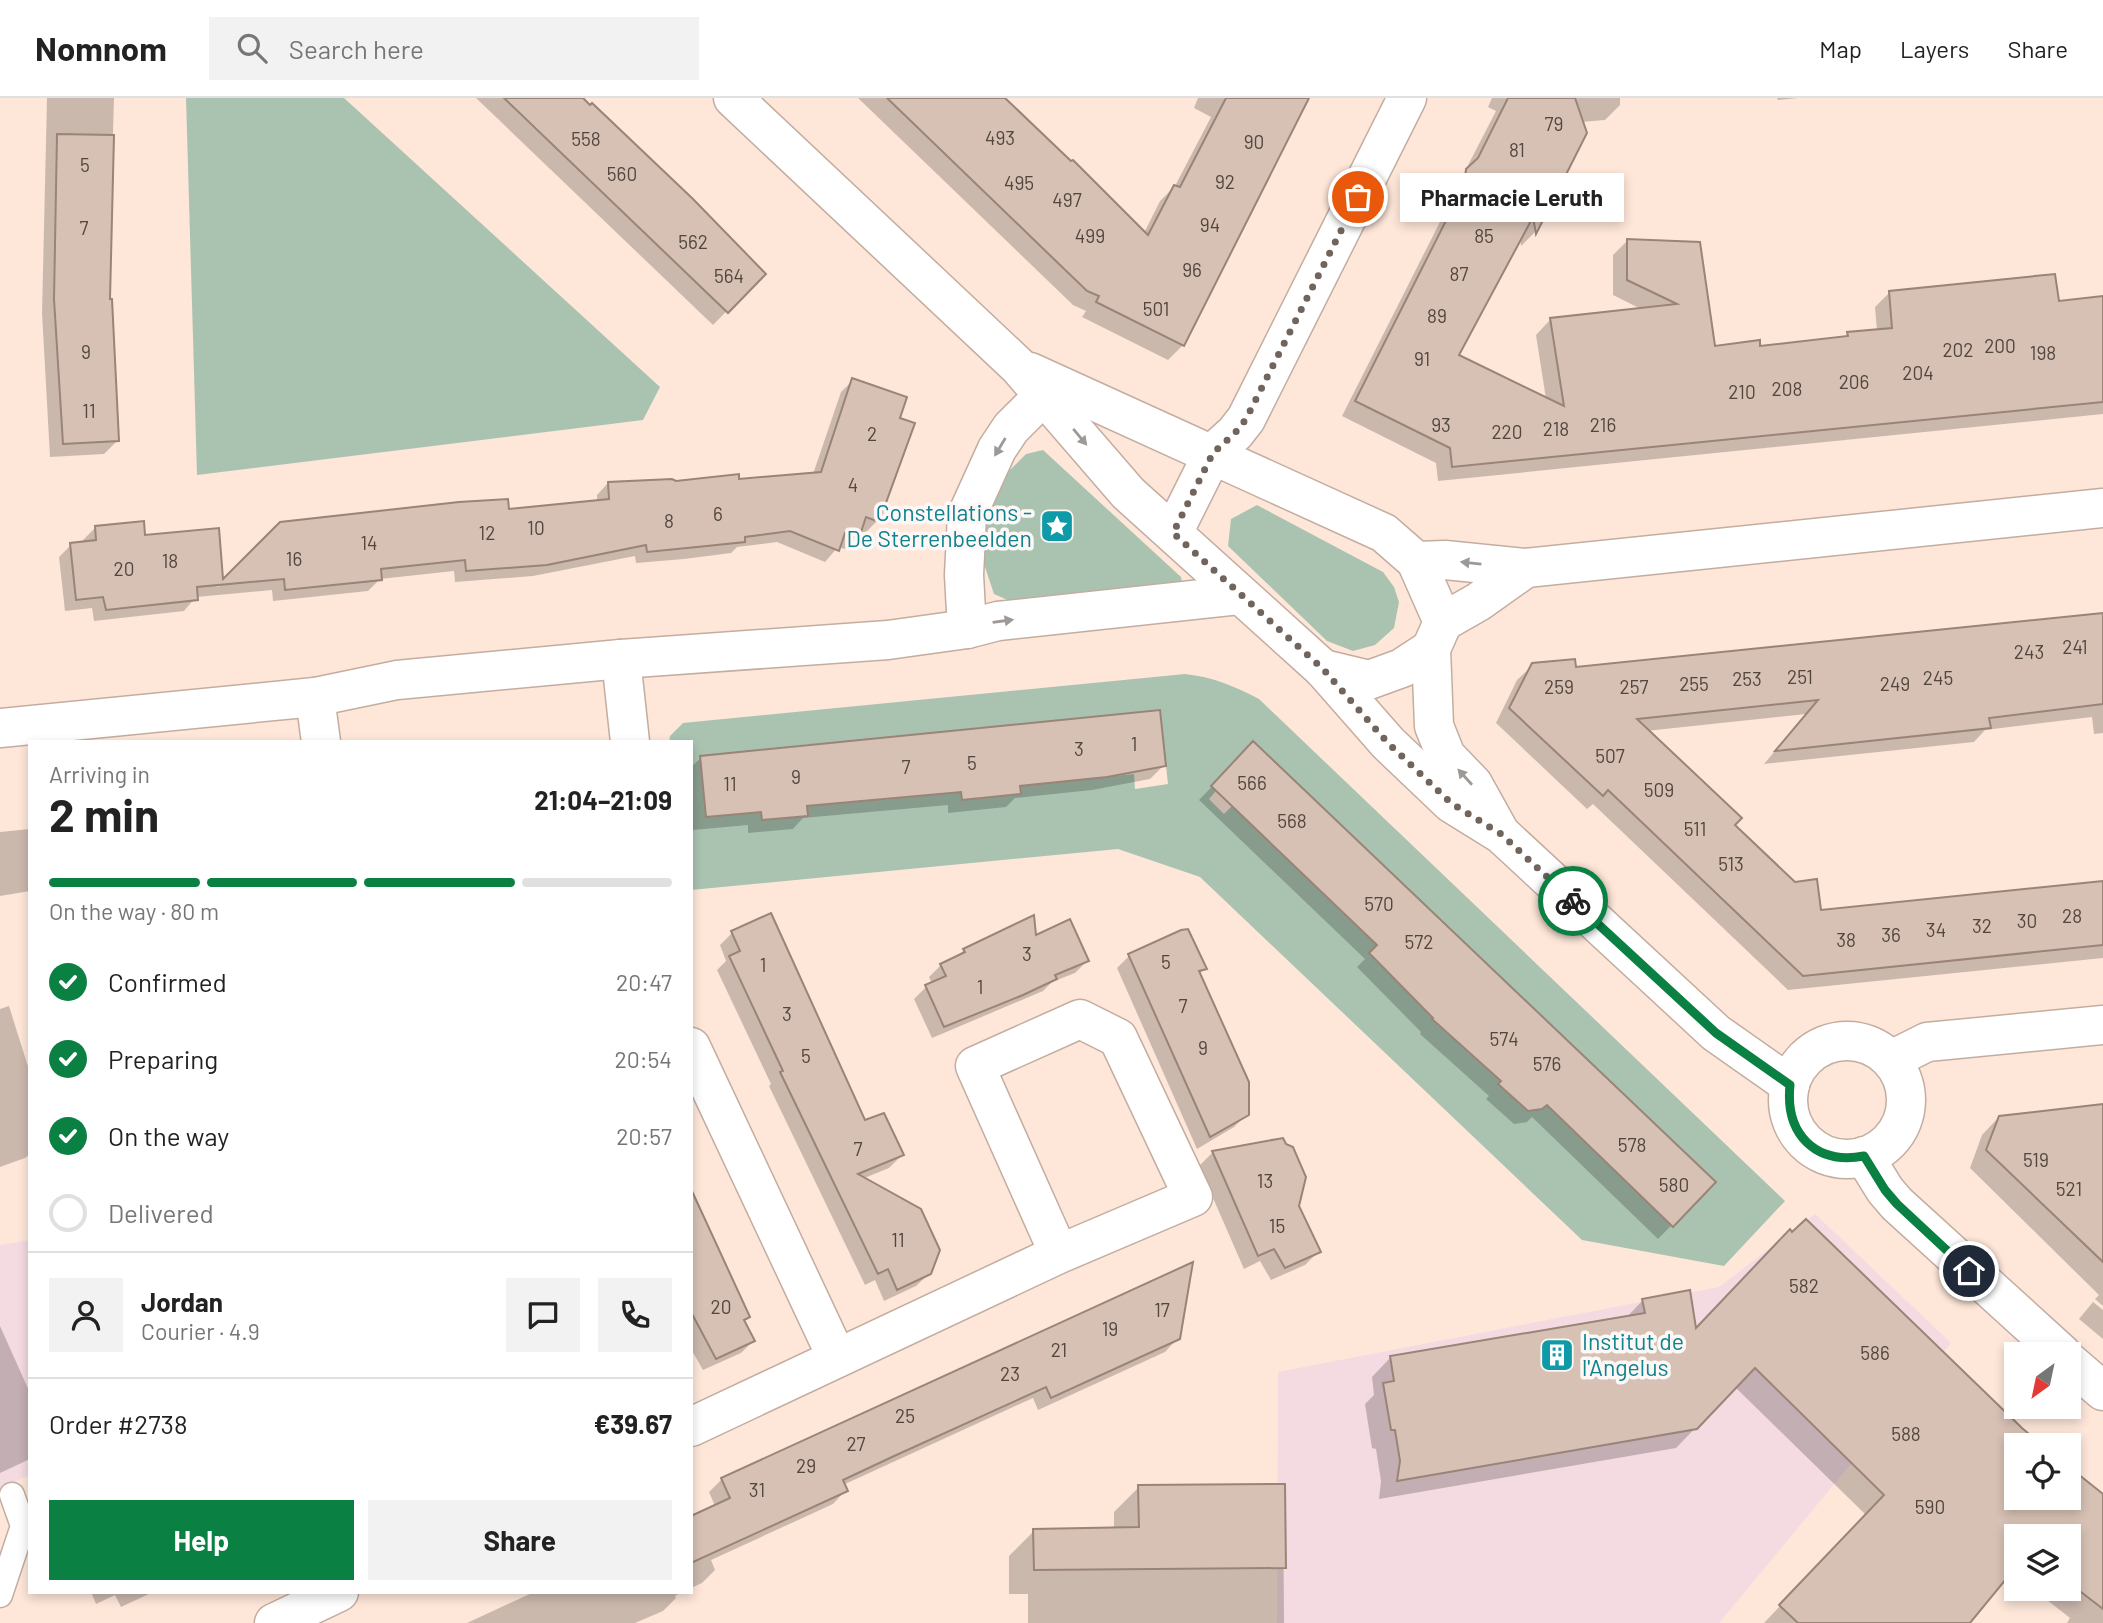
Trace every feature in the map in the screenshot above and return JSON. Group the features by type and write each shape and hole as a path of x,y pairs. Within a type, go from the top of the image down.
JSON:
{"street":[{"path":"733,98 1019,367 1128,493 1323,669 1388,743 1451,803 1501,834 1716,1033 1790,1085"},
{"path":"1173,533 1213,453 1246,419 1407,98"},
{"path":"1019,367 1384,533 1416,561 1437,636 1434,726 1446,756 1473,784 1501,834"},
{"path":"967,629 964,575 967,515 997,449 1012,428 1044,395"},
{"path":"1416,561 1445,560 1526,568 2103,508"},
{"path":"1323,669 1369,680 1402,668 1478,602 1526,568"},
{"path":"0,728 315,697 397,680 621,659 888,640 967,629 998,621 1239,595"},
{"path":"621,659 630,740"},
{"path":"315,697 321,740"},
{"path":"693,1426 1059,1254 1193,1197 1118,1038 1080,1019 975,1066 1059,1254"},
{"path":"1891,1060 1927,1042 2103,1025"},
{"path":"1860,1042 1877,1049 1891,1060 1900,1074 1905,1090 1906,1108 1902,1123 1893,1138 1880,1149 1864,1156 1846,1159 1829,1156 1813,1148 1800,1136 1792,1120 1788,1102 1790,1085 1798,1068 1809,1055 1833,1043 1860,1042"},
{"path":"694,1061 837,1358"},
{"path":"1864,1156 1897,1204 2049,1342"},
{"path":"2081,1372 2103,1391"},
{"path":"274,1623 335,1594"}],"lane":[{"path":"0,1595 23,1526 12,1495"}],"shaded area":[{"path":"1815,1214 1951,1343 1719,1623 1277,1623 1278,1372 1719,1287"},
{"path":"28,1240 28,1476 0,1488 0,1245"}],"green space":[{"path":"186,98 344,98 660,387 643,420 197,475"},
{"path":"1043,450 1181,577 1183,589 1019,605 994,594 983,561 987,517 1005,475 1026,454"},
{"path":"1257,505 1383,572 1394,587 1399,602 1394,628 1375,645 1353,651 1327,641 1228,546 1231,519"},
{"path":"1185,674 1232,686 1259,699 1785,1201 1724,1266 1582,1240 1200,877 1118,849 693,890 693,740 669,740 683,723","holes":["1160,710 1168,784 1135,789 1134,774 1056,782 1049,721","985,727 984,798 962,800 961,792 882,800 875,739","1253,742 1232,806 1224,814 1209,799 1216,791 1211,785","811,744 820,804 807,806 808,816 762,820 761,812 706,817 700,757","1478,1060 1543,1103 1537,1110 1528,1111 1499,1074 1496,1077","1632,1102 1716,1183 1673,1227 1590,1146"]}],"building":[{"path":"504,98 583,98 590,105 592,103 693,199 766,274 728,313"},
{"path":"887,98 1005,98 1073,160 1148,235 1174,185 1180,187 1226,98 1309,98 1184,346 1096,302 1099,296 1087,291"},
{"path":"1508,98 1575,98 1587,133 1536,234 1533,217 1459,355 1564,406 1550,318 1677,304 1627,280 1627,239 1700,242 1715,346 1760,340 1760,346 1848,336 1847,332 1892,328 1889,291 2055,274 2059,301 2103,296 2103,402 1452,467 1450,448 1355,401 1465,183 1466,169 1478,158"},
{"path":"57,134 114,135 110,299 119,441 63,444 54,299"},
{"path":"852,378 907,397 900,418 915,423 879,522 866,517 859,538 845,533 839,551 790,531 745,537 745,542 647,552 646,545 547,565 466,571 465,560 381,569 382,580 285,590 284,579 197,587 198,600 106,610 103,597 76,600 70,543 96,540 95,526 144,521 145,535 219,528 223,579 280,522 459,502 508,499 509,509 609,499 608,482 676,481 739,474 739,479 821,472"},
{"path":"2103,613 2103,704 1989,718 1991,728 1775,751 1818,700 1637,719 1742,818 1735,825 1795,882 1817,879 1821,910 2103,881 2103,945 1803,976 1608,790 1603,796 1509,708 1532,663 1575,659 1576,667"},
{"path":"1160,710 1166,766 1107,777 1020,786 1021,794 962,800 961,792 807,806 808,816 762,820 761,812 706,817 700,756"},
{"path":"1253,741 1716,1182 1673,1227 1547,1105 1542,1109 1528,1111 1498,1084 1501,1081 1432,1019 1369,953 1377,945 1211,786"},
{"path":"771,913 865,1120 884,1113 904,1155 858,1174 921,1209 940,1250 931,1274 897,1290 888,1269 878,1274 780,1072 783,1071 729,956 740,951 731,931"},
{"path":"1034,915 1036,935 1070,919 1089,961 1055,975 1057,979 1023,995 944,1027 925,985 946,976 940,964 965,952 963,949"},
{"path":"1188,929 1207,969 1199,971 1249,1082 1249,1115 1210,1137 1128,954"},
{"path":"2103,1104 2103,1262 1986,1150 1999,1116"},
{"path":"1283,1138 1286,1144 1293,1147 1306,1177 1299,1206 1321,1252 1285,1268 1274,1249 1258,1256 1212,1151"},
{"path":"693,1193 750,1317 744,1320 755,1341 716,1359 693,1316"},
{"name":"Institut de l'Angelus","path":"1806,1219 2004,1411 2004,1419 2013,1419 2028,1433 2004,1433 2004,1510 2081,1510 2081,1476 2103,1494 2103,1609 2081,1592 2081,1524 2004,1524 2004,1582 1970,1623 1798,1623 1779,1605 1884,1495 1755,1368 1697,1429 1397,1481 1400,1461 1395,1430 1391,1430 1383,1383 1394,1381 1390,1356 1645,1313 1642,1299 1690,1290 1696,1328 1790,1229 1792,1232"},
{"path":"1193,1262 1180,1339 1051,1398 1046,1387 892,1457 843,1480 848,1491 693,1562 693,1515 730,1498 721,1478"},
{"path":"1285,1484 1286,1568 1034,1570 1033,1529 1139,1527 1138,1485"}],"way so far":[{"path":"1358,197 1246,419 1213,453 1173,533 1323,669 1388,743 1451,803 1501,834 1573,901"}],"place":[{"name":"Pharmacie Leruth","path":"1358,197"},
{"name":"Constellations - De Sterrenbeelden","path":"1057,526"},
{"name":"Institut de l'Angelus","path":"1557,1355"}],"route":[{"path":"1573,901 1716,1033 1790,1085 1788,1102 1792,1120 1800,1136 1813,1148 1829,1156 1846,1159 1864,1156 1897,1204 1969,1271"}]}
